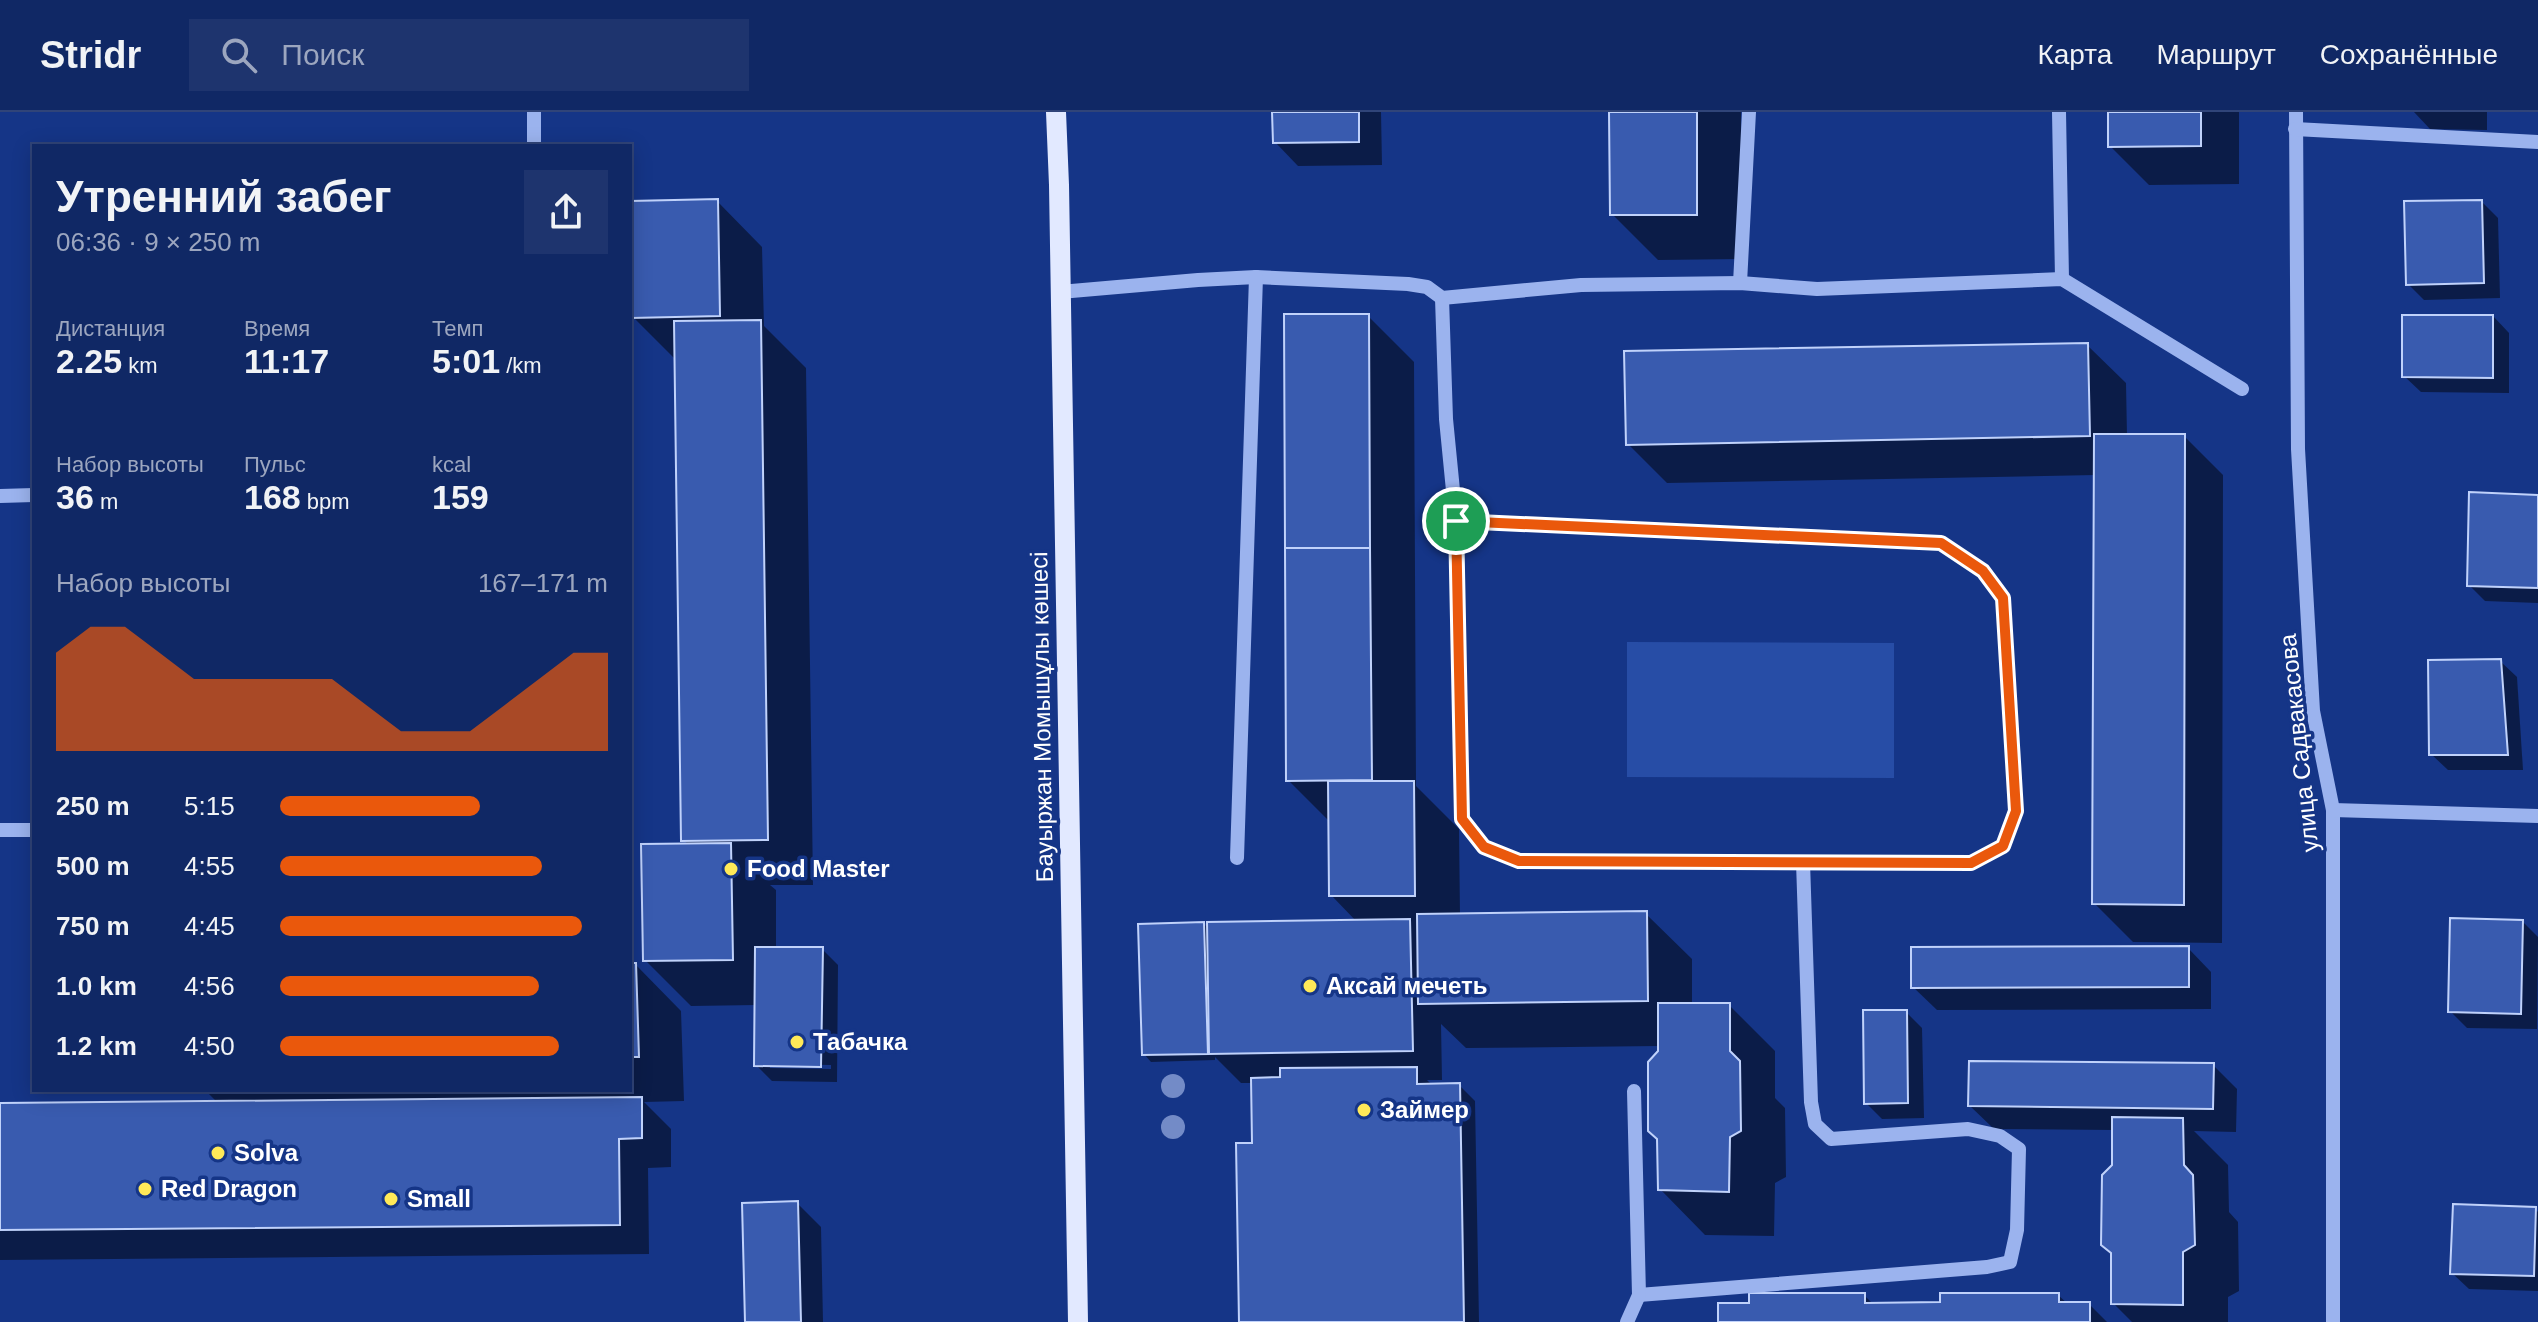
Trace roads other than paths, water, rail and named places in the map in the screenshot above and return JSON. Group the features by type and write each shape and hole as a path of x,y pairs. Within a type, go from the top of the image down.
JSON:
{"main road":[{"name":"Бауыржан Момышұлы көшесі","path":"1056,112 1078,1322"}],"street":[{"path":"534,112 534,144"},
{"path":"1740,283 1749,112"},
{"path":"2059,112 2062,279"},
{"name":"улица Садвакасова","path":"2296,112 2298,449 2313,711 2333,810 2333,1322"},
{"path":"2295,129 2538,142"},
{"path":"1060,292 1256,277 1408,284 1427,287 1442,298 1581,285 1740,283 1817,289 2062,279 2242,389"},
{"path":"1237,858 1256,277"},
{"path":"1442,298 1446,419 1456,521 1462,819 1484,847 1519,861 1971,863 2003,846 2016,811 2003,598 1983,571 1941,543 1456,521"},
{"path":"0,496 32,495"},
{"path":"2333,810 2538,816"},
{"path":"0,830 32,830"},
{"path":"1639,1295 1987,1267 2010,1262 2017,1230 2019,1149 2000,1136 1968,1129 1831,1139 1815,1124 1811,1102 1803,862"},
{"path":"1627,1322 1639,1295 1634,1091"}],"place":[{"name":"Food Master","path":"731,869"},
{"name":"Аксай мечеть","path":"1310,986"},
{"name":"Табачка","path":"797,1042"},
{"name":"Займер","path":"1364,1110"},
{"name":"Solva","path":"218,1153"},
{"name":"Red Dragon","path":"145,1189"},
{"name":"Small","path":"391,1199"}]}
